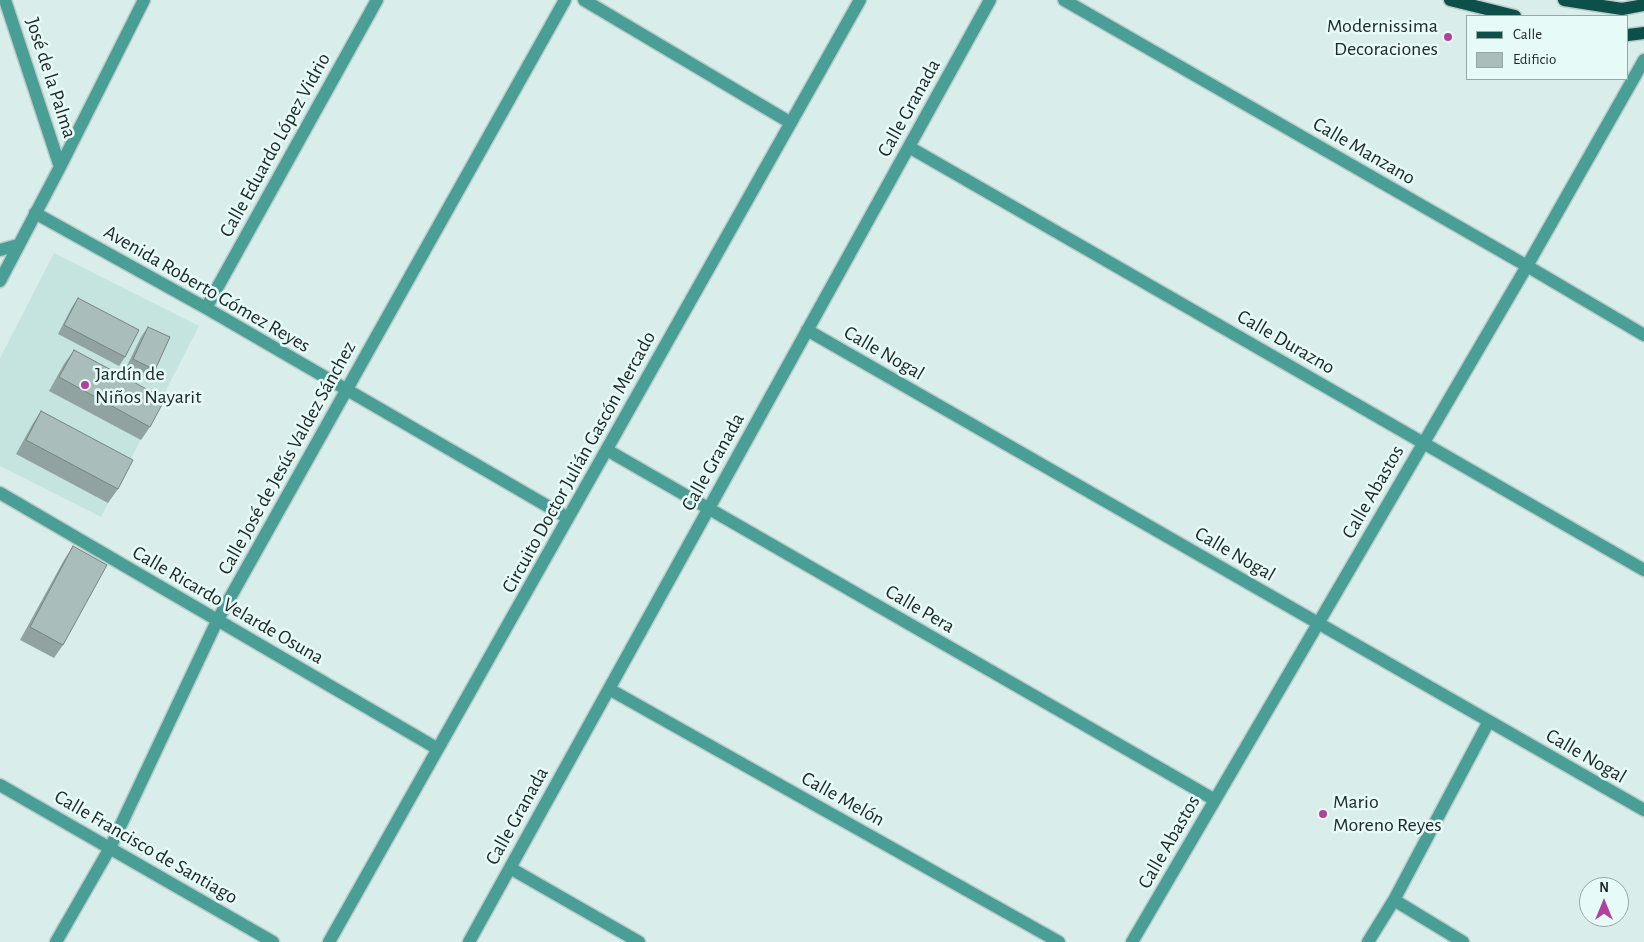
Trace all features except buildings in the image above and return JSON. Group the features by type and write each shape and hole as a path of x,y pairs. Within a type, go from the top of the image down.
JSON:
{"main road":[{"path":"1450,0 1511,15"},
{"path":"1564,0 1622,8 1644,5"},
{"path":"1629,35 1644,33"}],"street":[{"name":"José de la Palma","path":"5,0 60,167"},
{"path":"0,281 144,0"},
{"name":"Calle Eduardo López Vidrio","path":"206,308 377,0"},
{"name":"Calle José de Jesús Valdez Sánchez","path":"56,942 110,848 218,621 565,0"},
{"path":"584,0 792,122"},
{"name":"Circuito Doctor Julián Gascón Mercado","path":"329,942 860,0"},
{"name":"Calle Granada","path":"469,942 990,0"},
{"name":"Calle Manzano","path":"1064,0 1644,335"},
{"name":"Calle Abastos","path":"1132,942 1527,266 1644,60"},
{"name":"Calle Durazno","path":"909,147 1644,570"},
{"name":"Avenida Roberto Gómez Reyes","path":"35,213 206,308 568,518"},
{"path":"0,250 18,245"},
{"name":"Calle Nogal","path":"807,330 1644,810"},
{"name":"Calle Pera","path":"607,450 1215,800"},
{"name":"Calle Ricardo Velarde Osuna","path":"0,493 438,749"},
{"name":"Calle Melón","path":"609,689 1059,942"},
{"path":"1368,942 1394,900 1489,721"},
{"name":"Calle Francisco de Santiago","path":"0,785 273,942"},
{"path":"510,868 639,942"},
{"path":"1394,900 1464,942"}],"shaded area":[{"name":"Jardín de Niños Nayarit","path":"54,253 199,326 101,517 0,466 0,358"}],"place":[{"name":"Modernissima Decoraciones","path":"1448,37"},
{"name":"Jardín de Niños Nayarit","path":"85,385"},
{"name":"Mario Moreno Reyes","path":"1323,814"}]}
